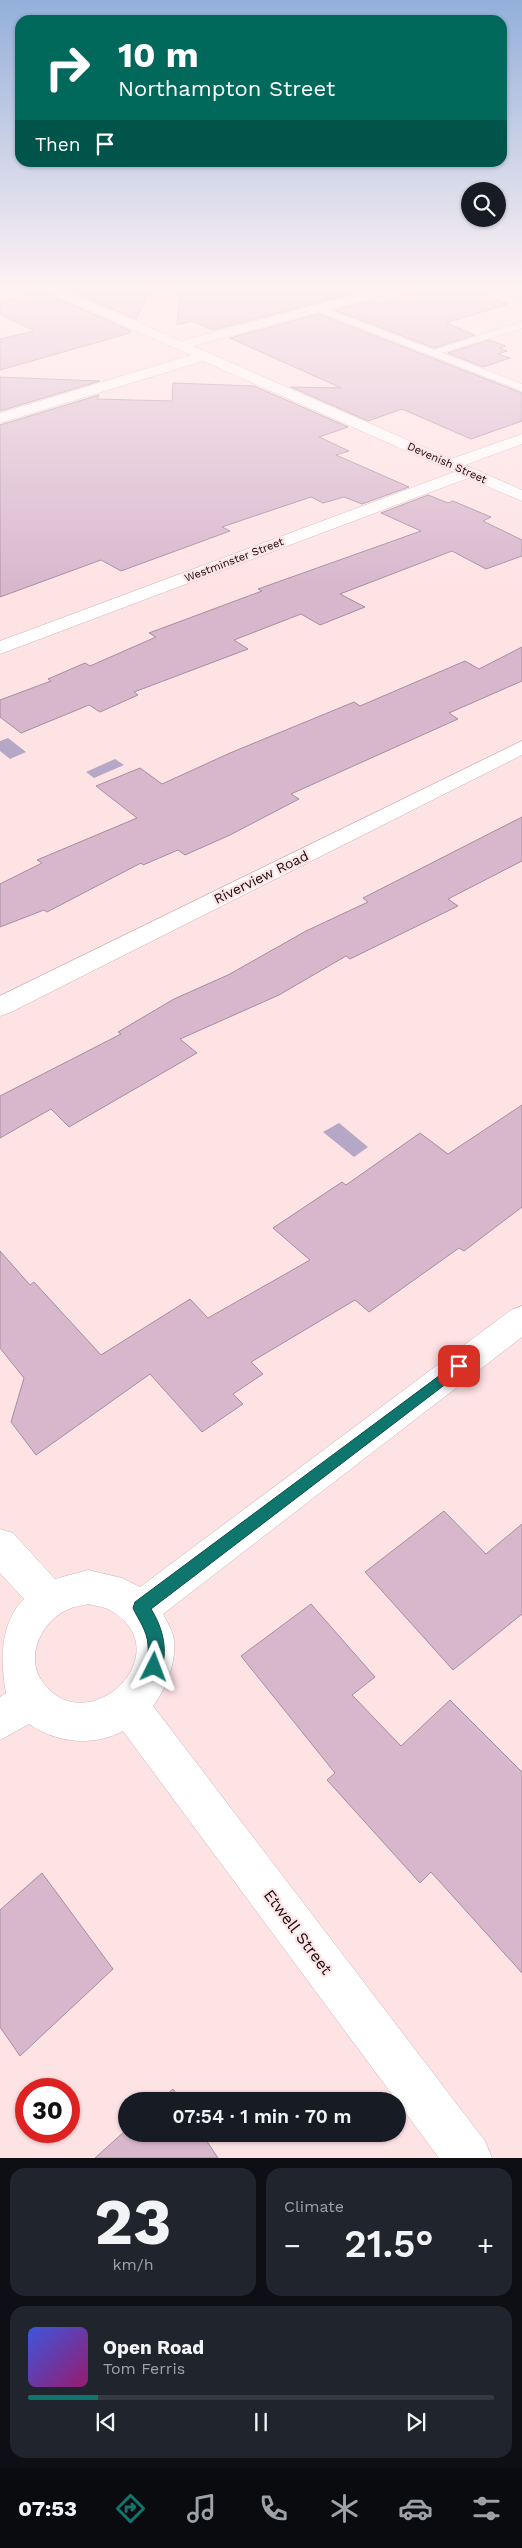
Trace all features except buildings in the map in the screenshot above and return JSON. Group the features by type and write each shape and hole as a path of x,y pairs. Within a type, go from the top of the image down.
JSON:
{"street":[{"path":"0,418 106,386"},
{"name":"Devenish Street","path":"272,386 522,496"},
{"path":"452,464 522,438"},
{"name":"Westminster Street","path":"0,648 469,472"},
{"name":"Riverview Road","path":"0,1007 522,747"},
{"path":"141,1608 522,1319"},
{"path":"0,1545 17,1566 50,1599"},
{"path":"88,1587 108,1589 126,1596 141,1608 152,1625 156,1646 154,1667 144,1688 128,1706 108,1717 87,1723 65,1721 45,1713 15,1710 18,1680 16,1657 20,1635 32,1615 50,1599 68,1591 88,1587"},
{"name":"Etwell Street","path":"128,1706 468,2158"}],"shaded area":[{"path":"8,738 26,752 10,759 0,751 0,741"},
{"path":"115,759 124,765 94,778 86,772"},
{"path":"339,1123 368,1147 354,1157 323,1132"}],"route":[{"path":"154,1667 156,1646 152,1625 141,1608 459,1366"}]}
